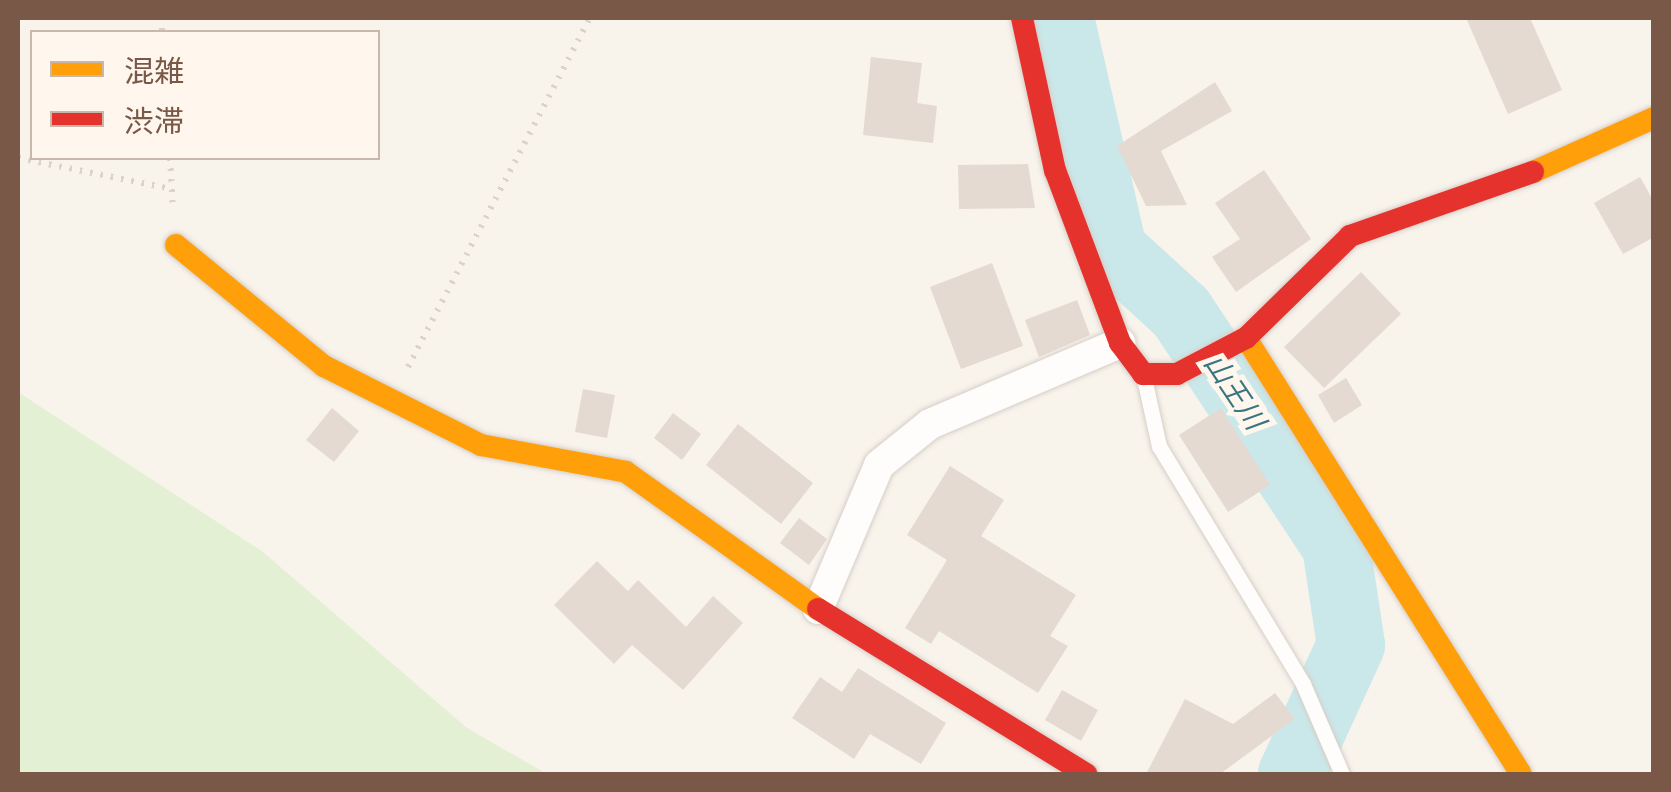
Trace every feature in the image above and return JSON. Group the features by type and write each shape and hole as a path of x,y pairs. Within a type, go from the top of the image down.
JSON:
{"street":[{"path":"1022,18 1055,170 1120,343 1143,374 1177,374 1244,339 1350,236 1508,184 1654,118"},
{"path":"176,245 324,366 481,445 626,472 818,608 1086,774"},
{"path":"1244,339 1521,774"},
{"path":"818,608 879,465 930,424 1120,343"}],"lane":[{"path":"1143,374 1159,446 1303,684 1342,774"}],"path":[{"path":"391,400 590,18"},
{"path":"18,158 172,189"},
{"path":"170,160 176,245"}],"green space":[{"path":"18,392 263,552 467,728 547,774 18,774"}],"building":[{"path":"1466,18 1530,18 1562,90 1508,114"},
{"path":"871,57 922,63 917,103 937,106 933,143 863,135"},
{"path":"1215,82 1232,111 1161,151 1187,205 1146,206 1117,146"},
{"path":"1028,164 1035,208 959,209 958,165"},
{"path":"1264,170 1311,239 1236,292 1212,257 1240,239 1215,203"},
{"path":"1640,177 1654,202 1654,237 1623,254 1594,203"},
{"path":"992,263 1023,346 961,369 930,287"},
{"path":"1361,272 1401,314 1324,388 1284,347"},
{"path":"1077,300 1090,335 1039,357 1025,320"},
{"path":"1346,378 1362,405 1334,423 1318,395"},
{"path":"583,389 615,395 607,438 575,432"},
{"path":"332,408 359,431 334,462 306,440"},
{"path":"1221,408 1270,485 1228,512 1179,435"},
{"path":"673,413 701,434 682,460 654,438"},
{"path":"738,424 813,483 781,524 706,465"},
{"path":"950,466 1004,500 981,536 1076,595 1050,636 1068,646 1038,693 939,631 931,644 905,628 947,560 907,535"},
{"path":"799,518 827,539 809,565 780,543"},
{"path":"597,561 628,591 638,580 686,627 713,596 743,623 683,690 632,645 614,664 554,605"},
{"path":"858,668 946,723 921,764 870,734 854,759 792,718 820,677 842,692"},
{"path":"1062,690 1098,710 1081,741 1045,720"},
{"path":"1275,693 1295,719 1220,774 1146,774 1185,699 1233,724"}],"waterway":[{"name":"山王川","path":"1060,18 1113,250 1181,312 1336,546 1351,645 1292,774"}],"traffic: slow":[{"path":"1533,172 1654,118"},
{"path":"176,245 324,366 481,445 626,472 818,609"},
{"path":"1246,338 1521,774"}],"traffic: jam":[{"path":"1022,18 1055,170 1120,343 1143,374 1177,374 1246,338 1350,236 1533,172"},
{"path":"818,609 1086,774"}]}
